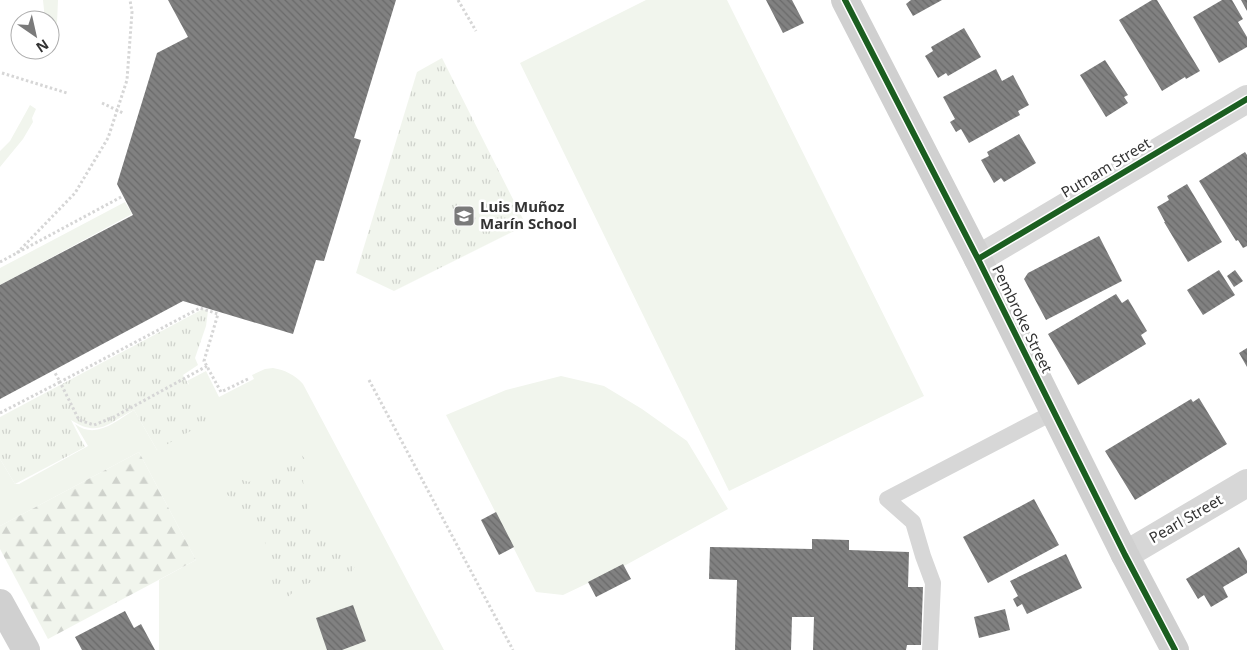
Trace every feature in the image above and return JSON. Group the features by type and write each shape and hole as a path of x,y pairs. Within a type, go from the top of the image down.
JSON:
{"street":[{"name":"Pembroke Street","path":"845,0 978,259 1125,555 1175,650"},
{"name":"Putnam Street","path":"978,259 1247,99"},
{"name":"Pearl Street","path":"1125,555 1247,483"},
{"path":"0,603 26,650"}],"lane":[{"path":"930,650 933,583 913,522 887,498 1054,412"}],"path":[{"path":"17,253 75,193 108,138 127,80 132,12 130,0"},
{"path":"458,0 476,31"},
{"path":"2,73 67,93"},
{"path":"102,103 123,113"},
{"path":"0,262 123,196"},
{"path":"0,413 200,308 218,314 204,360 220,392 250,378"},
{"path":"54,371 79,420 94,425 114,417 207,366"},
{"path":"369,380 513,650"}],"green space":[{"path":"43,0 58,0 58,10 44,10"},
{"path":"646,0 727,0 924,396 729,491 520,63"},
{"path":"442,58 526,225 394,291 356,273 417,72"},
{"path":"30,105 36,109 32,118 33,122 23,139 0,167 0,151 10,141"},
{"path":"125,202 132,214 0,285 0,268"},
{"path":"203,309 208,311 206,326 195,358 198,365 183,375 210,420 157,450 134,410 103,427 89,428 71,420 85,447 15,484 0,459 0,417"},
{"path":"273,368 290,373 303,384 444,650 159,650 159,580 196,560 139,452 0,526 0,459 15,484 19,484 88,446 75,424 83,428 98,430 134,410 157,450 189,384 187,381 206,371 219,397 254,379 252,375 265,369"},
{"path":"561,376 604,386 642,409 687,441 728,509 624,566 563,595 536,592 446,415 506,390"},
{"path":"139,452 196,560 48,639 0,549 0,526"},
{"path":"299,452 305,459 302,475 309,517 329,544 355,566 351,574 337,572 325,574 299,587 280,604 272,601 272,568 268,551 259,531 239,506 222,490 227,481 239,479 249,482 272,470 279,469 285,460"}],"building":[{"path":"168,0 396,0 354,138 361,140 324,261 316,260 293,334 183,301 0,399 0,285 133,215 117,184 157,53 188,37"},
{"path":"766,0 792,0 804,23 783,33"},
{"path":"911,0 942,0 913,16 906,4"},
{"path":"1152,0 1157,0 1200,71 1186,79 1185,77 1162,91 1119,20"},
{"path":"1222,0 1232,0 1243,19 1238,22 1247,37 1247,47 1219,63 1193,17"},
{"path":"1241,0 1247,0 1247,11"},
{"path":"964,28 981,57 948,76 946,73 938,78 925,56 933,51 931,47"},
{"path":"1105,60 1128,95 1124,97 1128,103 1106,117 1080,75"},
{"path":"996,69 1002,81 1013,75 1029,105 1018,111 1020,115 969,143 961,129 956,132 950,122 955,119 943,97"},
{"path":"1019,134 1036,163 1004,182 1001,178 994,183 981,160 989,156 987,152"},
{"path":"1245,152 1247,155 1247,246 1243,248 1238,240 1236,241 1199,181"},
{"path":"1187,184 1222,242 1188,262 1157,207 1169,200 1167,196"},
{"path":"1099,236 1122,281 1046,320 1024,279 1028,273"},
{"path":"1219,270 1235,295 1203,315 1187,290"},
{"path":"1235,270 1243,281 1234,287 1227,276"},
{"path":"1116,294 1122,303 1128,299 1147,331 1141,335 1146,344 1078,385 1048,334"},
{"path":"1247,348 1247,367 1239,353"},
{"path":"1199,398 1227,444 1135,500 1105,451 1191,399 1193,402"},
{"path":"1034,499 1059,545 988,583 963,537"},
{"path":"496,512 514,547 499,555 481,520"},
{"path":"812,539 849,540 849,550 909,552 908,587 923,587 921,645 907,645 906,650 813,650 814,617 792,617 791,650 735,650 737,580 709,579 710,547 812,549"},
{"path":"1239,547 1247,561 1247,573 1223,587 1228,597 1211,607 1204,595 1198,599 1186,579"},
{"path":"1066,554 1082,588 1027,614 1022,604 1017,607 1013,599 1018,596 1010,581"},
{"path":"623,564 631,579 596,597 588,582"},
{"path":"353,605 366,641 342,650 327,650 316,618"},
{"path":"1005,609 1010,630 979,638 974,617"},
{"path":"125,611 134,628 141,624 155,650 82,650 75,637"}],"cycle path":[{"path":"845,0 978,259 1125,555 1175,650"},
{"path":"978,259 1247,99"}],"place":[{"name":"Luis Muñoz Marín School","path":"464,216"}]}
